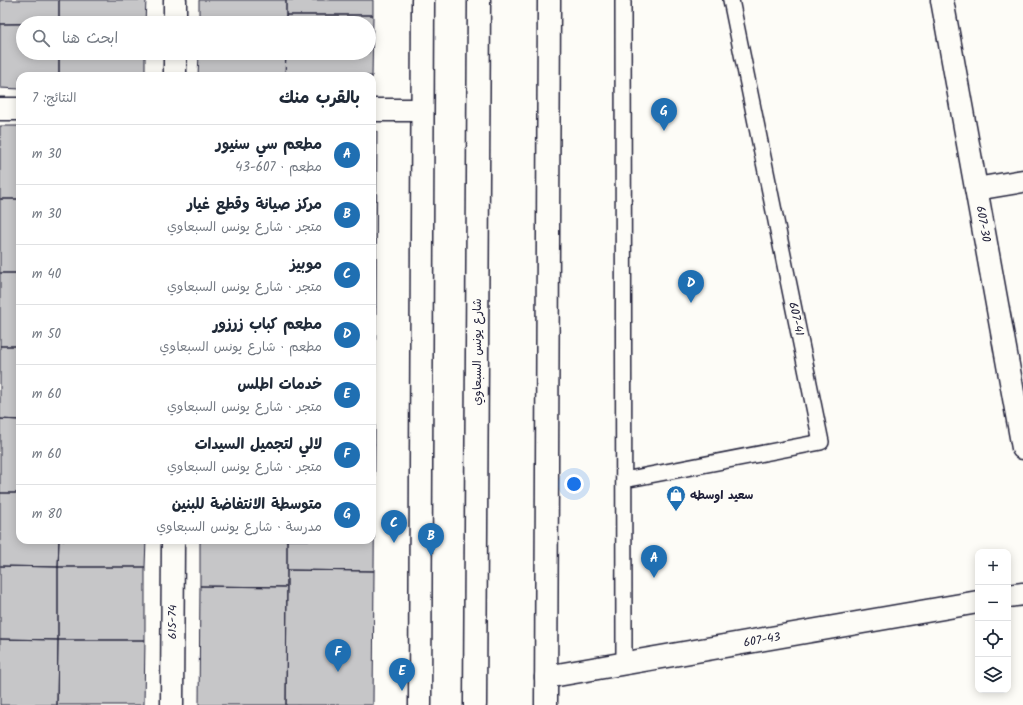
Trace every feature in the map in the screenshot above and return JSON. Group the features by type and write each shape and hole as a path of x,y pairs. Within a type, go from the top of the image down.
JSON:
{"street":[{"path":"175,0 175,16"},
{"path":"420,705 423,0"},
{"name":"شارع يونس السبعاوي","path":"475,705 479,0"},
{"path":"546,705 549,0"},
{"name":"607-30","path":"942,0 1023,448"},
{"path":"175,60 175,72"},
{"path":"0,109 16,109"},
{"path":"376,110 422,110"},
{"path":"976,189 1023,181"},
{"name":"615-74","path":"172,705 173,544"},
{"path":"1011,596 1023,594"},
{"name":"607-43","path":"546,677 975,603"}],"lane":[{"path":"623,0 624,664"},
{"name":"607-41","path":"624,480 821,442 731,0"}],"building":[{"path":"0,0 59,0 59,16 16,16 16,24 0,24"},
{"path":"59,0 146,0 145,16 59,16"},
{"path":"199,0 286,0 286,16 199,16"},
{"path":"286,0 373,0 373,15 286,15"},
{"path":"286,15 373,15 373,16"},
{"path":"0,24 16,24 16,60 59,60 59,72 16,72 16,89 0,88"},
{"path":"59,60 145,60 145,72 59,72"},
{"path":"199,60 286,60 285,72 198,72"},
{"path":"286,60 372,60 372,72 285,72"},
{"path":"0,126 16,126 16,199 0,199"},
{"path":"376,131 377,131 376,307"},
{"path":"0,199 16,199 16,273 0,273"},
{"path":"0,273 16,273 16,346 0,346"},
{"path":"0,346 16,346 16,420 0,419"},
{"path":"0,419 16,420 16,493 0,493"},
{"path":"0,493 16,493 16,544 59,544 58,567 0,566"},
{"path":"59,544 146,544 145,567 58,567"},
{"path":"200,544 287,544 287,587 200,586"},
{"path":"287,544 374,544 374,571 287,570"},
{"path":"0,566 58,567 58,640 0,639"},
{"path":"58,567 145,567 145,640 58,640"},
{"path":"287,570 374,571 373,705 286,705"},
{"path":"200,586 287,587 286,705 199,705"},
{"path":"0,639 58,640 57,705 0,705"},
{"path":"58,640 145,640 144,705 57,705"}],"place":[{"name":"متوسطة الانتفاضة للبنين","path":"664,131"},
{"name":"مطعم كباب زرزور","path":"691,303"},
{"name":"سعيد اوسطه","path":"676,512"},
{"name":"موبيز","path":"394,543"},
{"name":"مركز صيانة وقطع غيار","path":"431,556"},
{"name":"مطعم سي سنيور","path":"654,578"},
{"name":"لالي لتجميل السيدات","path":"338,672"},
{"name":"خدمات اطلس","path":"402,691"}]}
